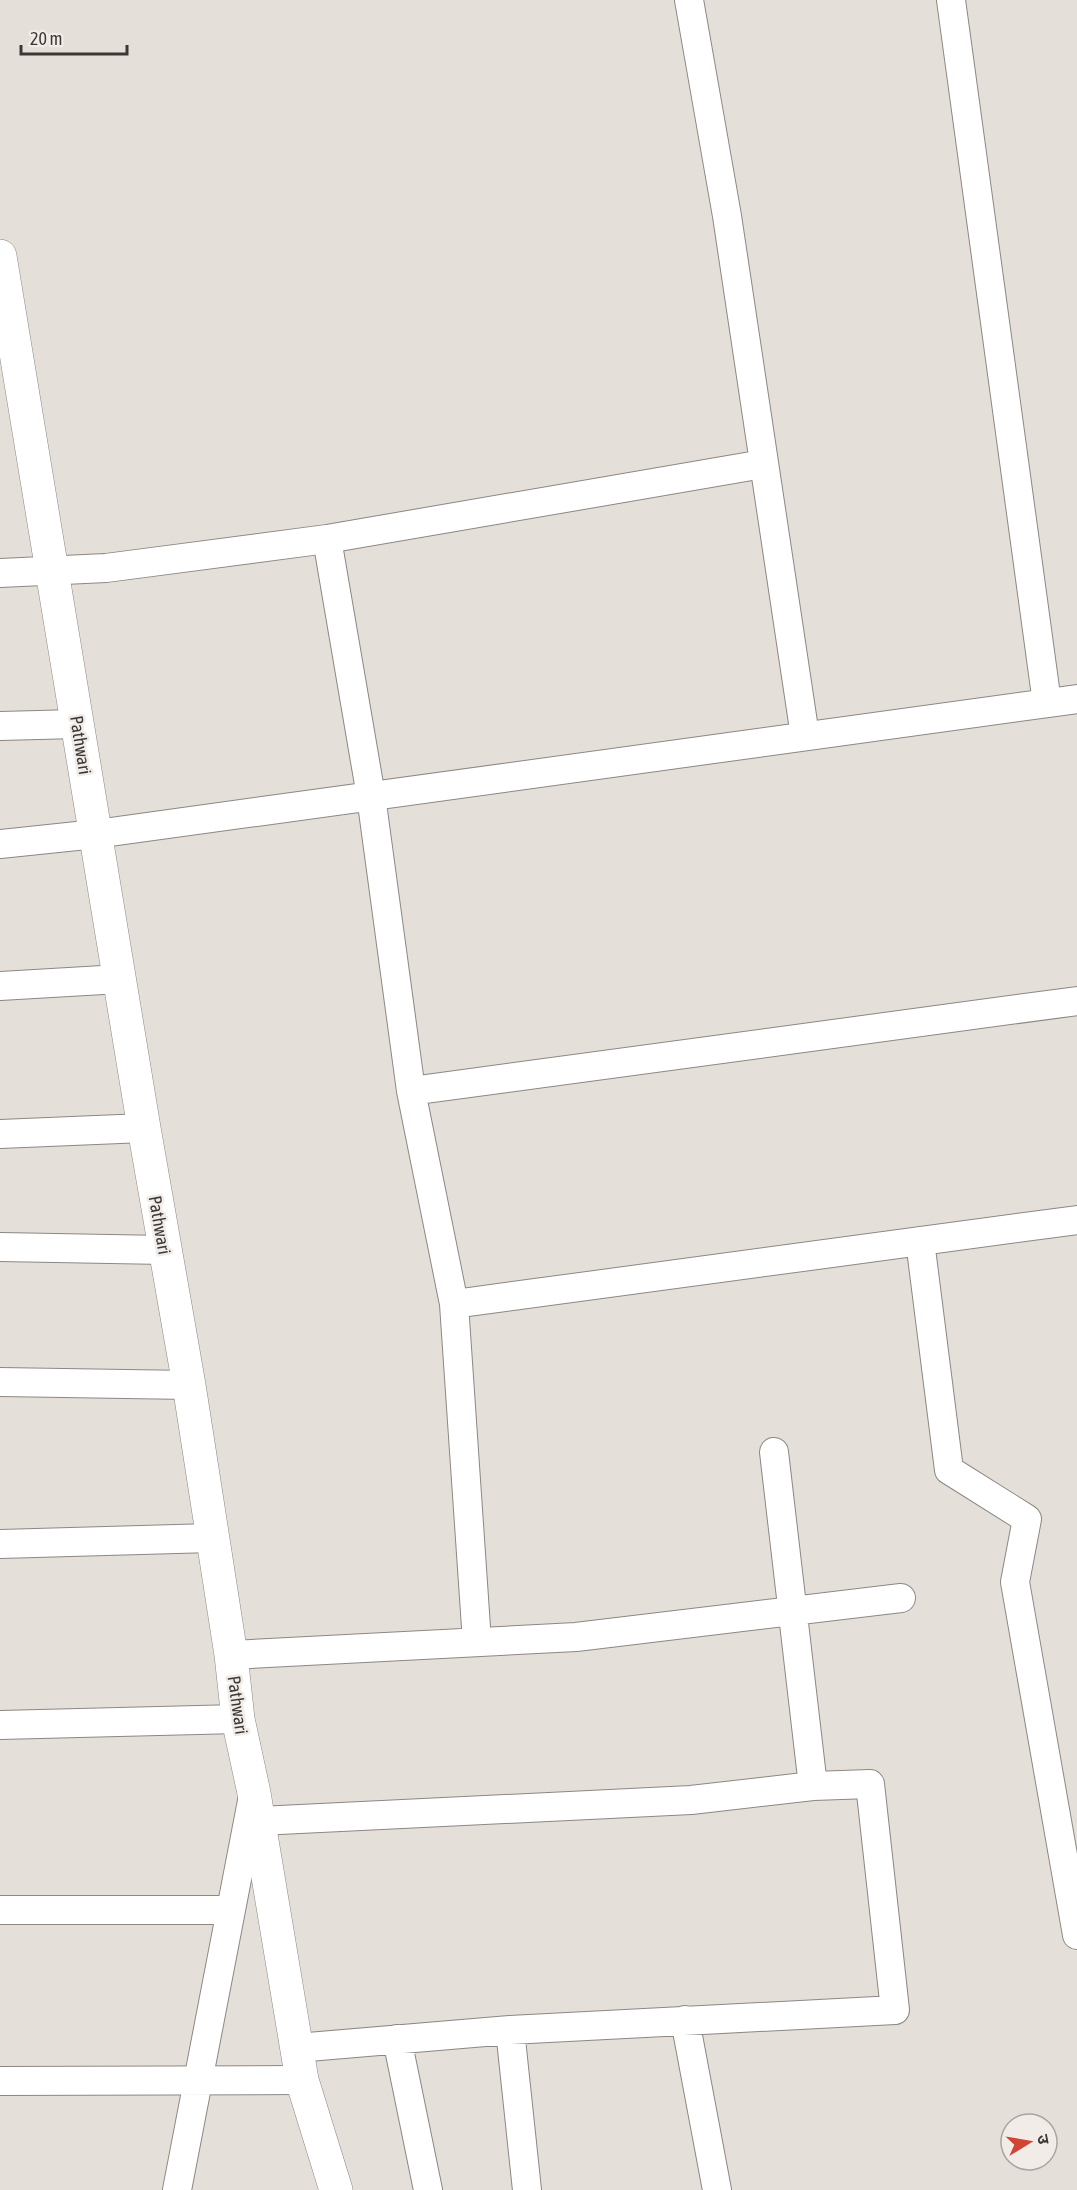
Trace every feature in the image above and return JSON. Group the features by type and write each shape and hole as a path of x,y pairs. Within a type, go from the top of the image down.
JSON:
{"street":[{"path":"690,0 727,216 805,736"},
{"path":"951,0 1047,703"},
{"name":"Pathwari","path":"0,256 144,1128 189,1385 231,1655 238,1719 256,1807 302,2080 336,2190"},
{"path":"0,573 106,568 327,539 763,464"},
{"path":"327,539 371,796 411,1091 454,1305 477,1642"},
{"path":"0,844 96,834 1077,699"},
{"path":"0,726 77,724"},
{"path":"0,986 120,980"},
{"path":"411,1091 1077,1001"},
{"path":"0,1134 144,1128"},
{"path":"454,1305 1077,1220"},
{"path":"920,1241 949,1470 1027,1519 1015,1582 1077,1935"},
{"path":"0,1247 165,1250"},
{"path":"0,1382 189,1385"},
{"path":"774,1452 813,1786"},
{"path":"0,1544 212,1538"},
{"path":"231,1655 576,1638 902,1599"},
{"path":"0,1725 238,1719"},
{"path":"177,2190 231,1910 256,1807 691,1800 813,1786 870,1784 895,2010 510,2030 296,2048"},
{"path":"0,1910 231,1910"},
{"path":"685,2020 717,2190"},
{"path":"510,2030 527,2190"},
{"path":"397,2039 428,2190"},
{"path":"0,2081 302,2080"}]}
